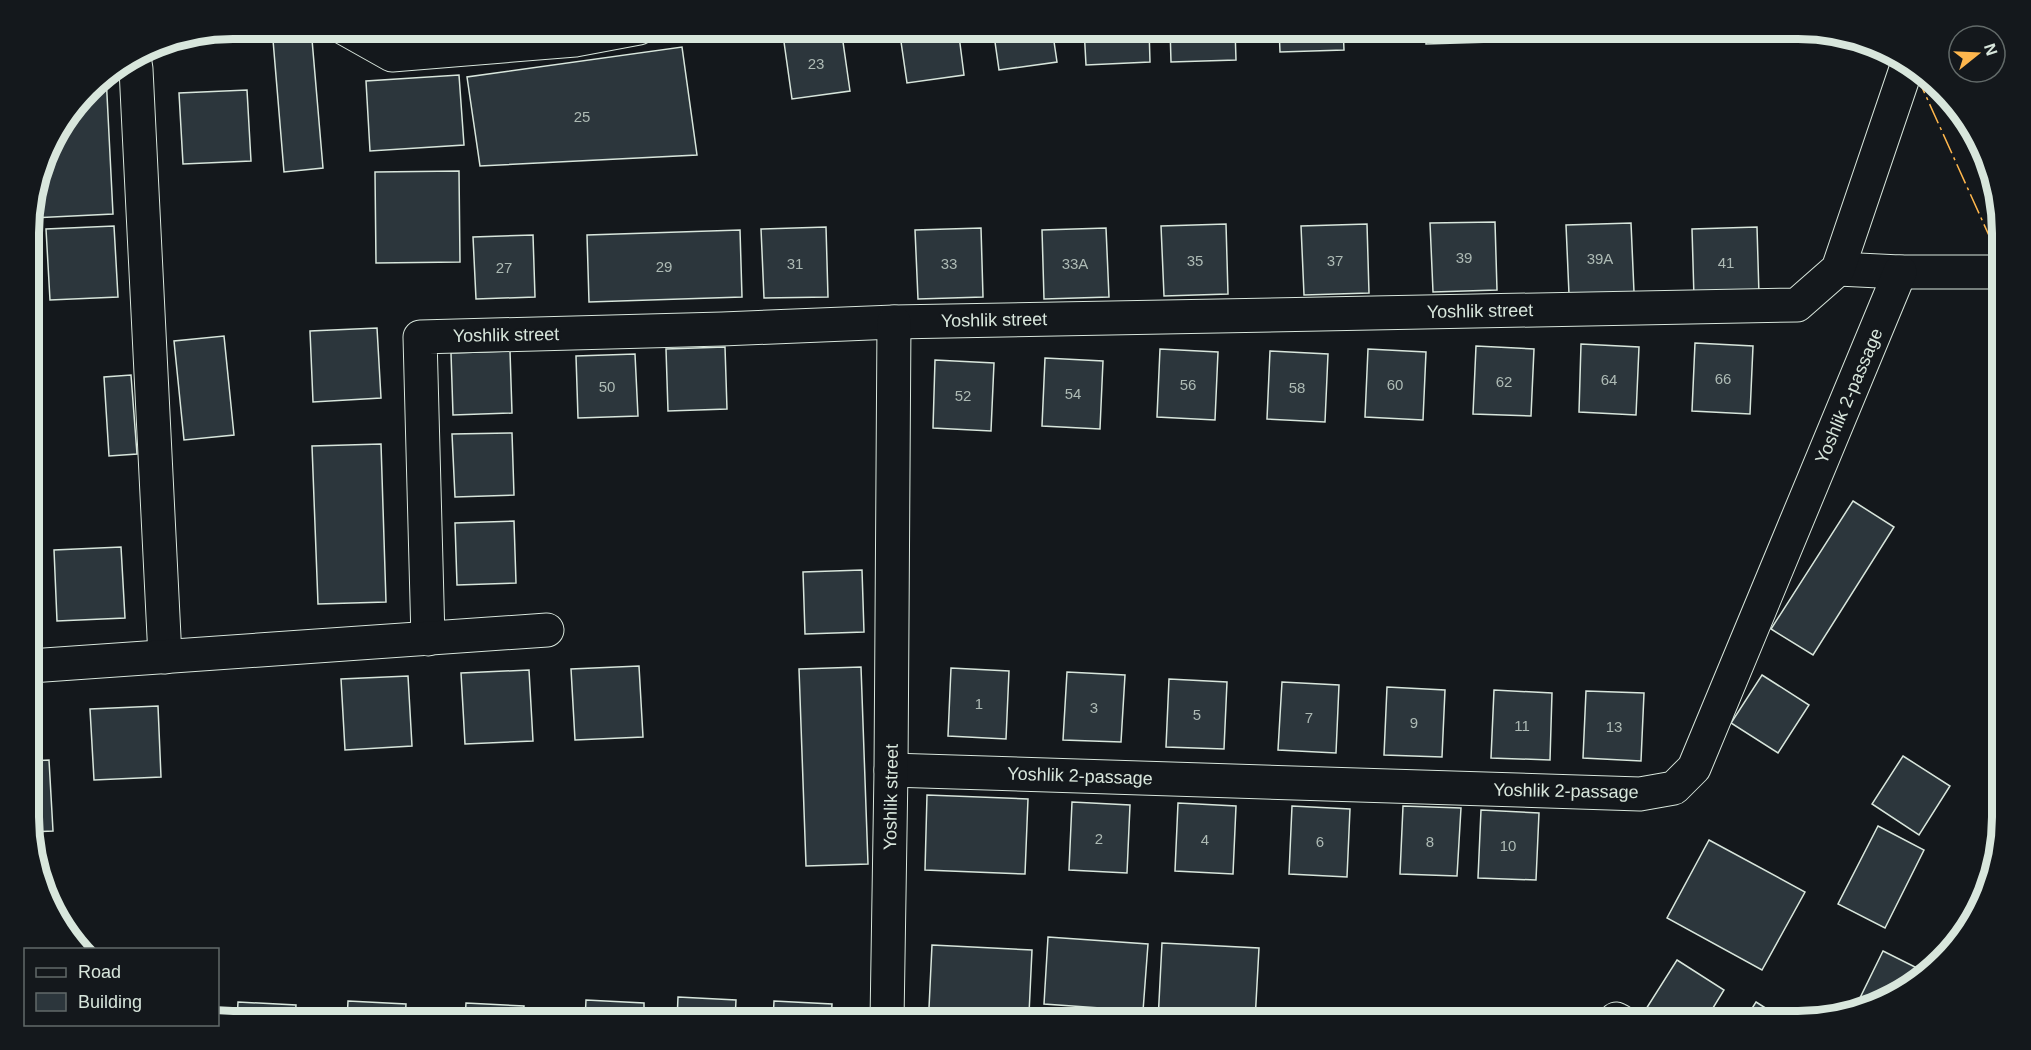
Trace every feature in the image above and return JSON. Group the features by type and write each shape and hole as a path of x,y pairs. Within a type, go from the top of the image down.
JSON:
{"street":[{"path":"364,39 392,55 530,39"},
{"path":"135,66 165,657"},
{"name":"Yoshlik street","path":"428,639 420,337 894,322 1797,305 1838,269 1905,71"},
{"path":"1838,269 1992,272"},
{"name":"Yoshlik 2-passage","path":"891,770 1640,794 1674,788 1694,768 1900,272"},
{"name":"Yoshlik street","path":"887,1011 894,322"},
{"path":"39,665 547,630"}],"building":[{"path":"273,39 312,39 323,168 284,172"},
{"path":"784,39 843,39 850,91 792,99"},
{"path":"901,39 959,39 964,75 907,83"},
{"path":"995,39 1054,39 1057,62 999,70"},
{"path":"1085,39 1149,39 1150,62 1086,65"},
{"path":"1170,39 1235,39 1236,60 1171,62"},
{"path":"1279,39 1344,39 1344,50 1280,52"},
{"path":"1426,39 1491,39 1491,42 1426,44"},
{"path":"682,47 697,155 480,166 467,77"},
{"path":"459,75 464,145 370,151 366,81"},
{"path":"107,86 113,214 40,218 46,183 65,136 87,105"},
{"path":"247,90 251,161 183,164 179,93"},
{"path":"459,171 460,262 376,263 375,172"},
{"path":"1495,222 1497,290 1433,292 1430,223"},
{"path":"1631,223 1634,292 1569,294 1566,225"},
{"path":"1226,224 1228,294 1164,296 1161,226"},
{"path":"1367,224 1369,293 1304,295 1301,226"},
{"path":"114,226 118,297 50,300 46,229"},
{"path":"826,227 828,297 764,298 761,229"},
{"path":"1757,227 1759,295 1694,298 1692,229"},
{"path":"981,228 983,297 918,299 915,230"},
{"path":"1106,228 1109,297 1044,299 1042,230"},
{"path":"740,230 742,297 589,302 587,235"},
{"path":"533,235 535,297 476,299 473,237"},
{"path":"377,328 381,398 313,402 310,331"},
{"path":"224,336 234,435 184,440 174,341"},
{"path":"1695,343 1753,346 1750,414 1692,411"},
{"path":"1581,344 1639,347 1636,415 1579,412"},
{"path":"1476,346 1534,349 1531,416 1473,414"},
{"path":"725,347 727,409 668,411 666,349"},
{"path":"1160,349 1218,352 1215,420 1157,417"},
{"path":"1368,349 1426,352 1423,420 1365,417"},
{"path":"510,351 512,413 453,415 451,353"},
{"path":"1270,351 1328,354 1325,422 1267,419"},
{"path":"635,354 638,416 578,418 576,356"},
{"path":"1045,358 1103,361 1100,429 1042,426"},
{"path":"935,360 994,363 991,431 933,428"},
{"path":"131,375 137,454 109,456 104,377"},
{"path":"512,433 514,495 455,497 452,434"},
{"path":"381,444 386,602 318,604 312,446"},
{"path":"1853,501 1894,527 1813,655 1771,629"},
{"path":"514,521 516,583 457,585 455,523"},
{"path":"121,547 125,618 57,621 54,550"},
{"path":"862,570 864,632 805,634 803,572"},
{"path":"639,666 643,737 575,740 571,669"},
{"path":"861,667 868,864 806,866 799,669"},
{"path":"951,668 1009,671 1006,739 948,736"},
{"path":"529,670 533,741 465,744 461,673"},
{"path":"1067,672 1125,675 1121,742 1063,740"},
{"path":"1762,675 1809,705 1778,753 1731,723"},
{"path":"408,676 412,746 345,750 341,679"},
{"path":"1169,679 1227,682 1224,749 1166,747"},
{"path":"1282,682 1339,685 1336,753 1278,750"},
{"path":"1387,687 1445,690 1442,757 1384,755"},
{"path":"1494,690 1552,693 1550,760 1491,758"},
{"path":"1586,691 1644,693 1641,761 1583,758"},
{"path":"158,706 161,777 94,780 90,709"},
{"path":"1903,756 1950,786 1919,835 1872,804"},
{"path":"49,760 53,831 40,832 39,761"},
{"path":"927,795 1028,799 1025,874 925,870"},
{"path":"1072,802 1130,805 1127,873 1069,870"},
{"path":"1178,803 1236,806 1233,874 1175,871"},
{"path":"1292,806 1350,809 1347,877 1289,874"},
{"path":"1403,806 1461,808 1457,876 1400,874"},
{"path":"1481,810 1539,813 1536,880 1478,878"},
{"path":"1878,826 1924,850 1885,928 1838,904"},
{"path":"1709,840 1805,892 1762,970 1667,918"},
{"path":"1048,937 1148,944 1143,1011 1044,1004"},
{"path":"1162,943 1259,948 1256,1011 1159,1011"},
{"path":"932,945 1032,950 1029,1011 929,1008"},
{"path":"1883,951 1918,969 1884,991 1858,1001"},
{"path":"1677,960 1724,990 1711,1011 1649,1011 1646,1009"},
{"path":"678,997 736,1000 735,1011 677,1011"},
{"path":"586,1000 644,1003 644,1011 585,1011"},
{"path":"348,1001 406,1004 406,1011 348,1011"},
{"path":"774,1001 832,1004 832,1011 774,1011"},
{"path":"238,1002 296,1005 296,1011 238,1011"},
{"path":"1756,1002 1770,1011 1750,1011"},
{"path":"466,1003 524,1006 524,1011 466,1011"}],"power":[{"path":"1920,82 1992,242"}]}
